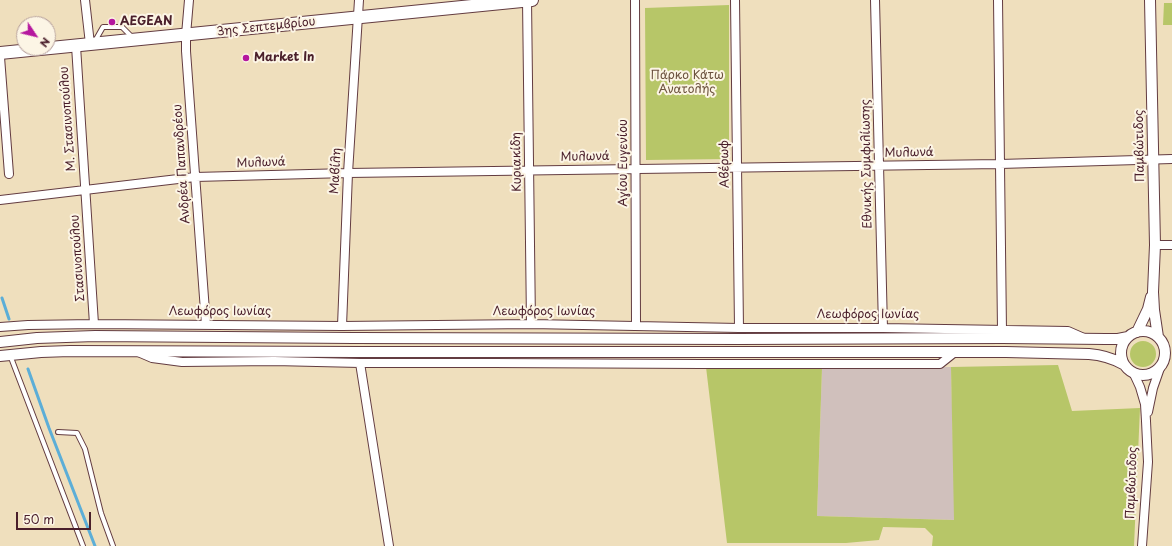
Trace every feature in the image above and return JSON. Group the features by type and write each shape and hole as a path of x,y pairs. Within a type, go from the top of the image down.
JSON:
{"main road":[{"name":"3ης Σεπτεμβρίου","path":"0,53 357,17 480,2 532,0"}],"street":[{"path":"85,0 92,44"},
{"name":"Ανδρέα Παπανδρέου","path":"189,0 186,51 206,325"},
{"name":"Μαβίλη","path":"342,326 348,173 359,0"},
{"name":"Κυριακίδη","path":"527,0 531,324"},
{"name":"Αγίου Ευγενίου","path":"635,0 636,325"},
{"name":"Αβέρωφ","path":"735,0 739,328"},
{"name":"Εθνικής Συμφιλίωσης","path":"875,0 884,328"},
{"path":"998,0 1002,330"},
{"name":"Παμβώτιδος","path":"1150,0 1155,245 1153,292 1154,310 1159,338"},
{"name":"Μ. Στασινοπούλου","path":"76,46 85,190"},
{"path":"0,57 9,174"},
{"name":"Μυλωνά","path":"0,200 195,177 636,168 1000,164 1172,159"},
{"name":"Στασινοπούλου","path":"85,190 94,324"},
{"path":"1155,245 1172,245"},
{"name":"Παμβώτιδος","path":"1132,334 1148,309 1153,292"},
{"name":"Λεωφόρος Ιωνίας","path":"0,327 28,324 342,326 531,324 636,325 739,328 884,328 1068,331 1086,339"},
{"path":"1123,364 1121,349 1124,342 1132,334 1148,332 1172,343"},
{"name":"Λεωφόρος Ιωνίας","path":"0,342 37,338 95,336 354,338 1118,339 1132,334"},
{"path":"5,356 70,351 1006,352 1100,355 1112,358 1123,364 1130,372 1141,376 1155,372 1165,364 1164,345 1159,338"},
{"path":"136,351 152,358 182,362 274,361 360,363 702,364 940,364 955,352"},
{"path":"360,363 389,546"},
{"name":"Παμβώτιδος","path":"1146,421 1153,388 1165,364"},
{"name":"Παμβώτιδος","path":"1134,374 1145,404 1148,462 1142,546"}],"lane":[{"path":"5,356 83,546"},
{"path":"58,432 77,433 85,449 101,513 113,546"}],"shaded area":[{"path":"951,367 955,520 817,516 822,368"}],"green space":[{"path":"1164,3 1172,3 1172,25 1163,25"},
{"name":"Πάρκο Κάτω Ανατολής","path":"729,5 729,159 646,160 645,8"},
{"path":"1143,341 1153,344 1156,354 1153,364 1143,367 1133,364 1130,354 1133,344"},
{"path":"1058,365 1072,411 1140,408 1134,546 932,546 933,536 925,528 883,527 879,540 846,543 727,543 706,367 822,368 817,516 954,520 951,367"}],"waterway":[{"path":"2,298 9,319"},
{"path":"28,369 49,428 95,546"}],"place":[{"name":"AEGEAN","path":"112,22"},
{"name":"Market In","path":"246,58"}]}
